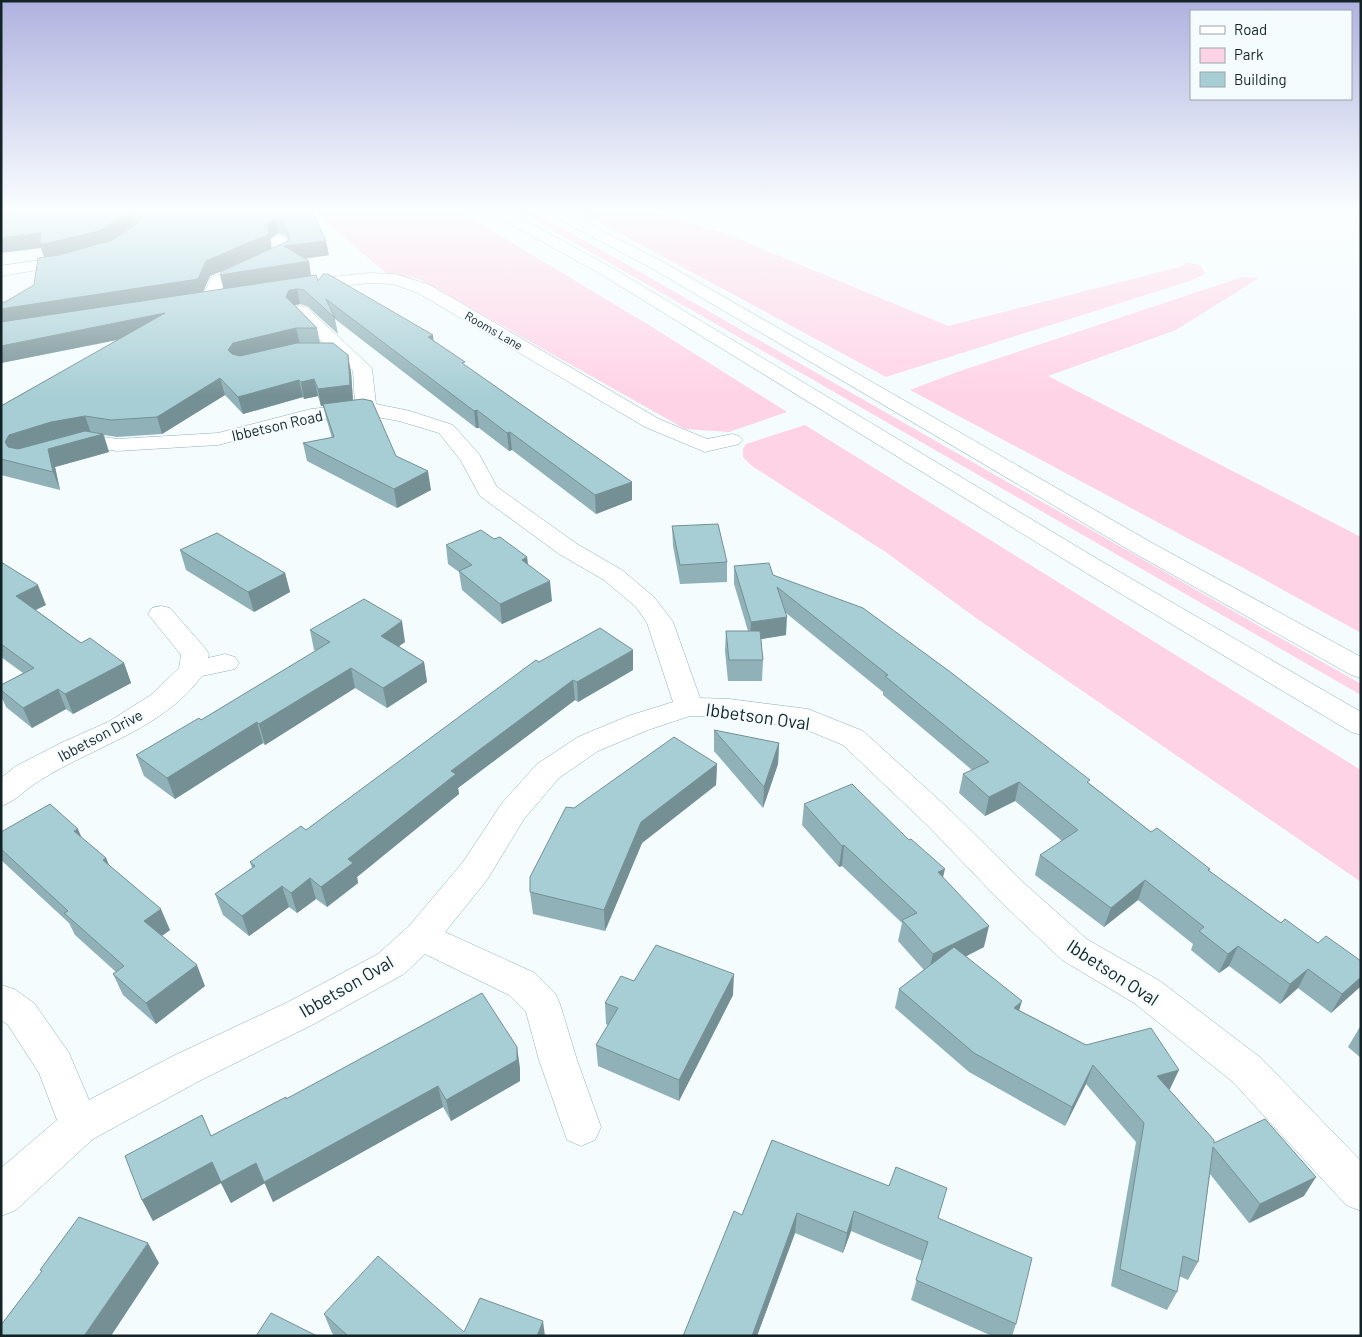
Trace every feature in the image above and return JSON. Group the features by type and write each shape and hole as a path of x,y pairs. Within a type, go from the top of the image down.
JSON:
{"main road":[{"path":"1,289 6,271"},
{"path":"210,298 217,282 240,271"},
{"path":"607,271 1105,574 1361,725"},
{"path":"668,271 1145,549 1361,669"},
{"name":"Rooms Lane","path":"284,288 369,278 395,279 424,288 652,422 705,446 732,440"},
{"path":"191,302 228,296"},
{"path":"300,311 328,337 340,352 362,369 366,409"},
{"path":"316,352 340,352"},
{"name":"Ibbetson Road","path":"50,451 90,441 117,445 218,439 311,416 366,409 403,415 446,429 471,459 488,491 568,549 613,576 645,602 660,622 689,707"},
{"path":"161,614 182,642 195,654 193,669 225,663"},
{"name":"Ibbetson Drive","path":"1,796 27,774 74,749 118,730 161,702 183,682 193,669"},
{"name":"Ibbetson Oval","path":"1,1196 79,1126 187,1068 301,1013 391,964 421,936 475,871 513,812 548,771 588,744 638,723 689,707 729,708 808,719 853,738 939,818 1012,893 1075,950 1147,992 1247,1070 1361,1190"},
{"path":"421,936 522,984 542,1004 558,1060 581,1127"},
{"path":"1,1000 21,1014 55,1065 79,1126"}],"green space":[{"path":"384,271 560,271 787,412 729,432 685,429 419,279 387,274"},
{"path":"624,271 639,271 1361,684 1361,695"},
{"path":"691,271 816,271 948,326 1162,271 1204,271 1205,274 1190,281 886,377"},
{"path":"1242,277 1259,278 1176,330 1048,376 1361,537 1361,633 910,390 957,372"},
{"path":"805,425 1361,770 1361,882 976,618 887,553 752,466 743,457 743,449 746,444"}],"building":[{"path":"36,271 201,271 198,279 1,309 1,302 5,302 34,285"},
{"path":"222,271 243,271 220,275"},
{"path":"323,274 328,274 433,335 428,337 632,482 595,495 510,432 507,433 477,410 474,411 326,299 335,318 304,290 297,289 289,290 286,297 317,328 296,328 233,343 228,350 232,354 240,356 297,343 333,343 348,355 350,385 318,389 314,379 301,382 299,380 238,397 220,378 157,417 111,420 85,416 51,422 9,435 5,442 8,447 18,449 85,431 103,434 48,449 53,472 1,459 1,406 165,313 1,346 1,322 316,275 318,281"},
{"path":"363,399 372,401 396,456 428,471 394,489 303,443 334,437 323,404"},
{"path":"718,524 727,562 680,565 672,526"},
{"path":"481,530 494,539 500,537 527,557 522,560 550,581 500,604 459,571 472,565 446,545"},
{"path":"217,533 285,573 248,592 180,550"},
{"path":"1,562 38,585 16,596 81,643 90,638 124,663 65,694 58,689 23,708 1,690 1,685 34,668 1,644"},
{"path":"769,563 773,575 863,608 949,671 1090,780 1087,782 1151,832 1157,828 1210,869 1208,870 1281,923 1285,919 1318,943 1326,936 1361,961 1361,977 1342,994 1308,969 1290,984 1238,946 1228,954 1199,931 1204,927 1145,880 1111,908 1040,855 1078,830 1019,782 989,797 963,774 989,762 885,676 888,675 777,587 787,617 751,622 734,566"},
{"path":"364,599 402,621 381,636 424,662 383,688 351,668 259,724 257,722 167,778 136,755 199,718 201,720 330,642 310,630"},
{"path":"600,628 633,650 577,682 573,680 451,771 456,774 348,859 353,863 321,887 310,878 291,893 282,886 242,916 215,894 255,866 250,862 301,826 306,830 536,660 539,662"},
{"path":"726,631 760,631 763,660 729,660"},
{"path":"714,730 779,743 764,787"},
{"path":"674,737 717,764 641,822 604,910 530,892 530,877 566,807 574,808"},
{"path":"852,784 909,840 911,839 945,869 938,872 989,926 933,954 902,920 917,913 844,845 842,846 804,804"},
{"path":"50,804 78,829 74,831 106,858 103,860 161,909 144,921 197,965 146,1003 113,974 124,966 64,913 68,911 1,849 1,832"},
{"path":"656,945 734,974 679,1080 596,1045 618,1008 605,1003 621,976 634,981"},
{"path":"954,947 1022,1001 1014,1008 1086,1045 1151,1028 1179,1070 1157,1076 1214,1140 1214,1143 1265,1119 1316,1177 1260,1204 1213,1147 1198,1262 1183,1256 1177,1292 1120,1269 1144,1123 1093,1065 1072,1107 974,1053 899,989"},
{"path":"482,993 517,1047 517,1060 446,1100 438,1086 264,1182 256,1163 221,1182 212,1162 142,1200 125,1156 202,1115 211,1136 286,1097 286,1099"},
{"path":"772,1140 889,1186 896,1167 947,1188 938,1218 1032,1258 1016,1324 916,1280 928,1242 854,1211 847,1233 797,1213 752,1336 683,1336 734,1211 742,1215"},
{"path":"79,1217 148,1243 84,1336 1,1336 1,1325 42,1271 40,1270"},
{"path":"378,1256 464,1332 480,1298 543,1321 537,1336 348,1336 324,1314"},
{"path":"271,1313 317,1336 256,1336"}]}
